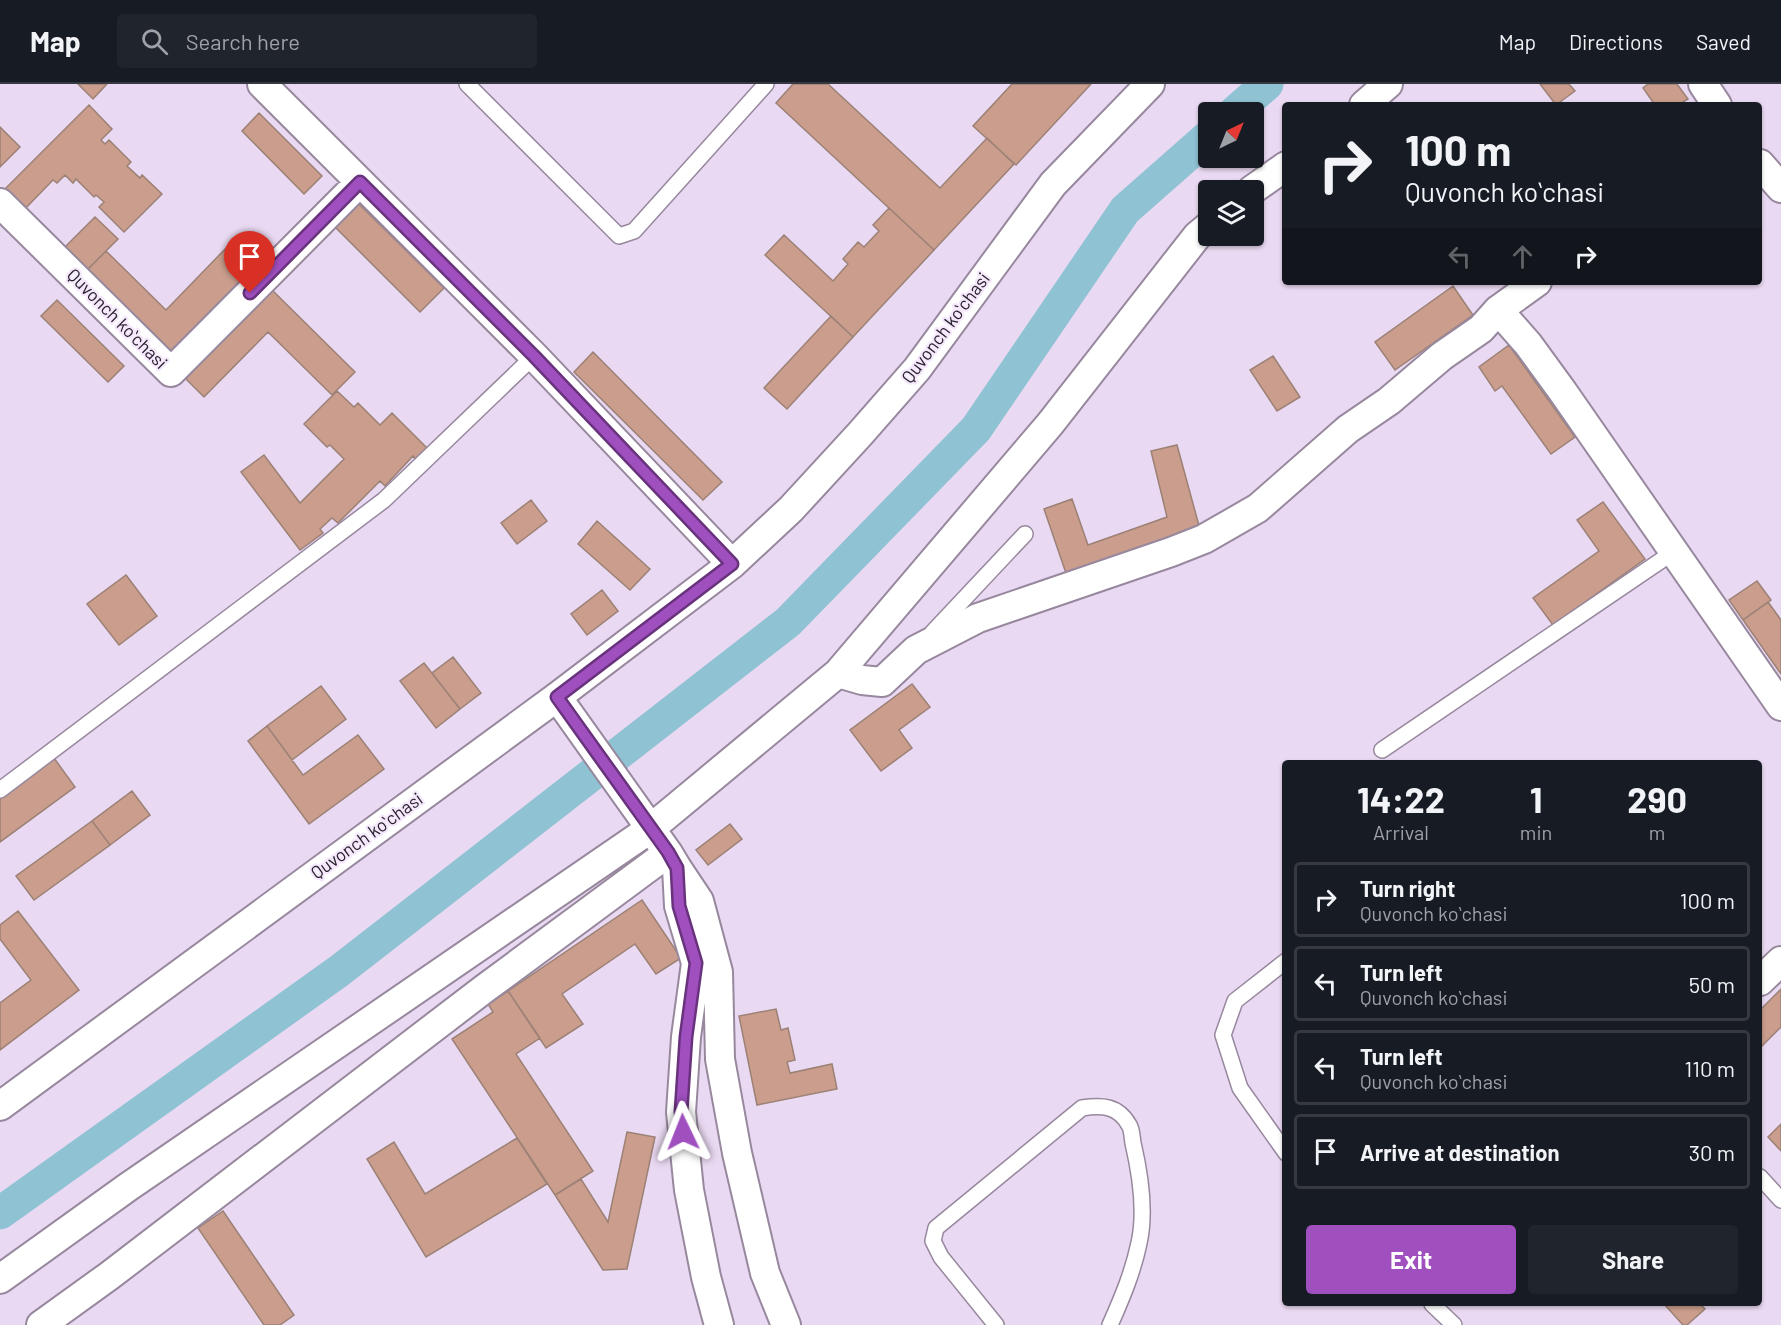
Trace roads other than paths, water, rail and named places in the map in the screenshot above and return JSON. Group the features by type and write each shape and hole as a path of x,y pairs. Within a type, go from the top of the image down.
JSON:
{"street":[{"path":"262,84 534,356 732,564"},
{"name":"Quvonch koʻchasi","path":"0,1106 557,697 732,564 791,509 860,435 917,369 1053,184 1150,84"},
{"path":"1367,102 1388,84"},
{"path":"1703,84 1715,102"},
{"path":"1762,166 1781,188"},
{"path":"1264,182 1282,169"},
{"name":"Quvonch koʻchasi","path":"0,203 171,372 360,182"},
{"path":"0,1279 128,1186 650,829 838,673 1050,424 1198,235"},
{"path":"838,673 862,680 882,682 916,650 978,618 1204,539 1258,508 1348,429 1389,401 1442,356 1481,329 1498,310 1533,285"},
{"path":"1498,310 1535,354 1675,551 1781,706"},
{"path":"557,697 673,860 699,901 717,972 720,1059 737,1153 765,1273 786,1325"},
{"path":"40,1325 109,1276 484,989 673,860"},
{"path":"673,860 679,906 696,963 686,1037 681,1112 689,1190 706,1277 719,1325"},
{"path":"1762,979 1781,960"}],"lane":[{"path":"466,84 619,236 634,231 766,84"},
{"path":"0,790 384,500 534,356"},
{"path":"916,650 1025,534"},
{"path":"1382,750 1675,551"},
{"path":"1282,964 1235,1001 1223,1035 1240,1088 1282,1147"},
{"path":"996,1325 941,1257 933,1241 936,1228 1082,1108 1101,1104 1116,1111 1130,1125 1138,1163 1141,1193 1140,1240 1128,1286 1110,1325"},
{"path":"1762,1179 1781,1200"},
{"path":"1434,1306 1454,1325"}],"waterway":[{"path":"1246,102 1267,84"},
{"path":"0,1213 339,971 788,622 976,429 1125,210 1198,146"}]}
